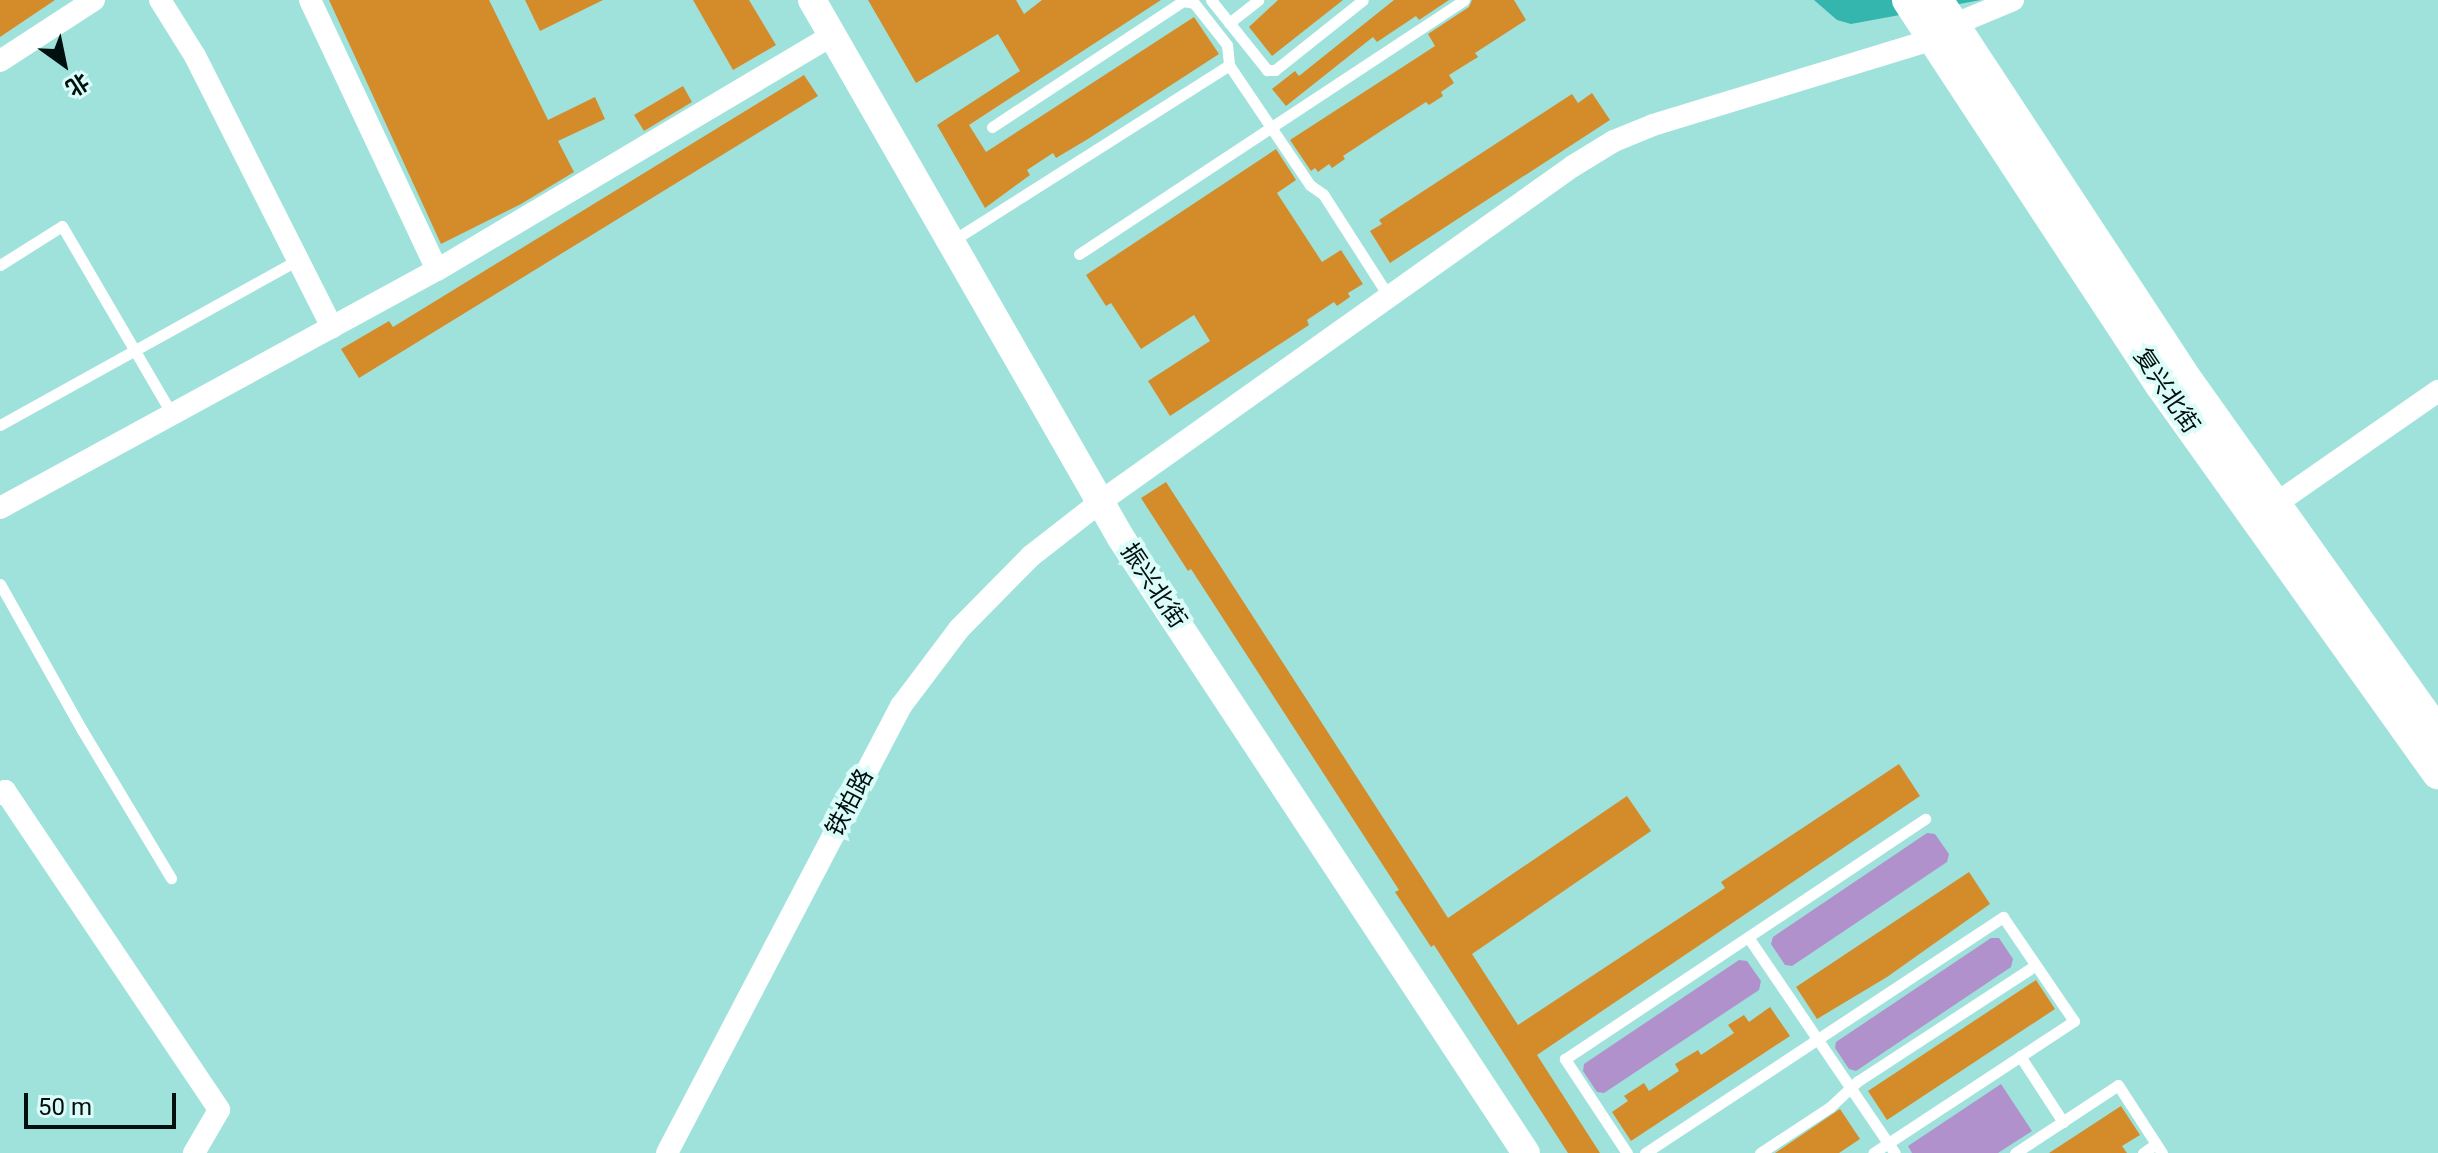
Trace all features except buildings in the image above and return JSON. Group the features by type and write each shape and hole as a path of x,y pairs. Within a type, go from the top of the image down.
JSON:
{"main road":[{"name":"复兴北街","path":"1934,18 2274,505 2438,733"},
{"name":"复兴北街","path":"1934,18 2170,398 2438,773"}],"street":[{"path":"0,61 94,0"},
{"path":"160,0 195,56 332,327"},
{"path":"310,0 437,270"},
{"name":"振兴北街","path":"812,0 1100,502 1526,1153"},
{"name":"铁柏路","path":"667,1153 901,706 959,629 1031,556 1100,502 1573,166 1614,141 1934,18 2013,0"},
{"path":"0,508 437,270 832,35"},
{"path":"2274,505 2438,391"},
{"path":"0,794 5,791 219,1110 194,1153"}],"lane":[{"path":"1211,0 1267,70 1275,70 1363,0"},
{"path":"1229,23 1258,0"},
{"path":"1079,254 1464,0"},
{"path":"992,127 1183,1 1194,3 1227,45 1229,65 1310,185 1323,194 1389,297"},
{"path":"950,242 1229,65"},
{"path":"0,265 62,226 138,350 172,414"},
{"path":"0,425 298,260"},
{"path":"0,584 82,730 171,878"},
{"path":"1627,1153 1565,1059 1925,819"},
{"path":"1645,1153 2003,917 2074,1021 1892,1148 1873,1153"},
{"path":"1748,937 1892,1148"},
{"path":"1760,1153 1830,1107 1851,1088 2036,965"},
{"path":"2020,1056 2063,1122"},
{"path":"2015,1153 2118,1085 2159,1148 2143,1153"}],"shaded area":[{"path":"1927,833 1935,834 1949,854 1947,862 1792,966 1785,965 1771,944 1773,937"},
{"path":"1991,938 1999,938 2013,959 2011,967 1856,1071 1849,1069 1835,1048 1836,1042"},
{"path":"1739,960 1747,961 1761,981 1759,990 1604,1093 1597,1092 1583,1071 1584,1064"},
{"path":"2001,1084 2032,1131 1998,1153 1912,1153 1908,1146"}],"water":[{"path":"1814,0 1981,0 1851,24 1837,20"}]}
